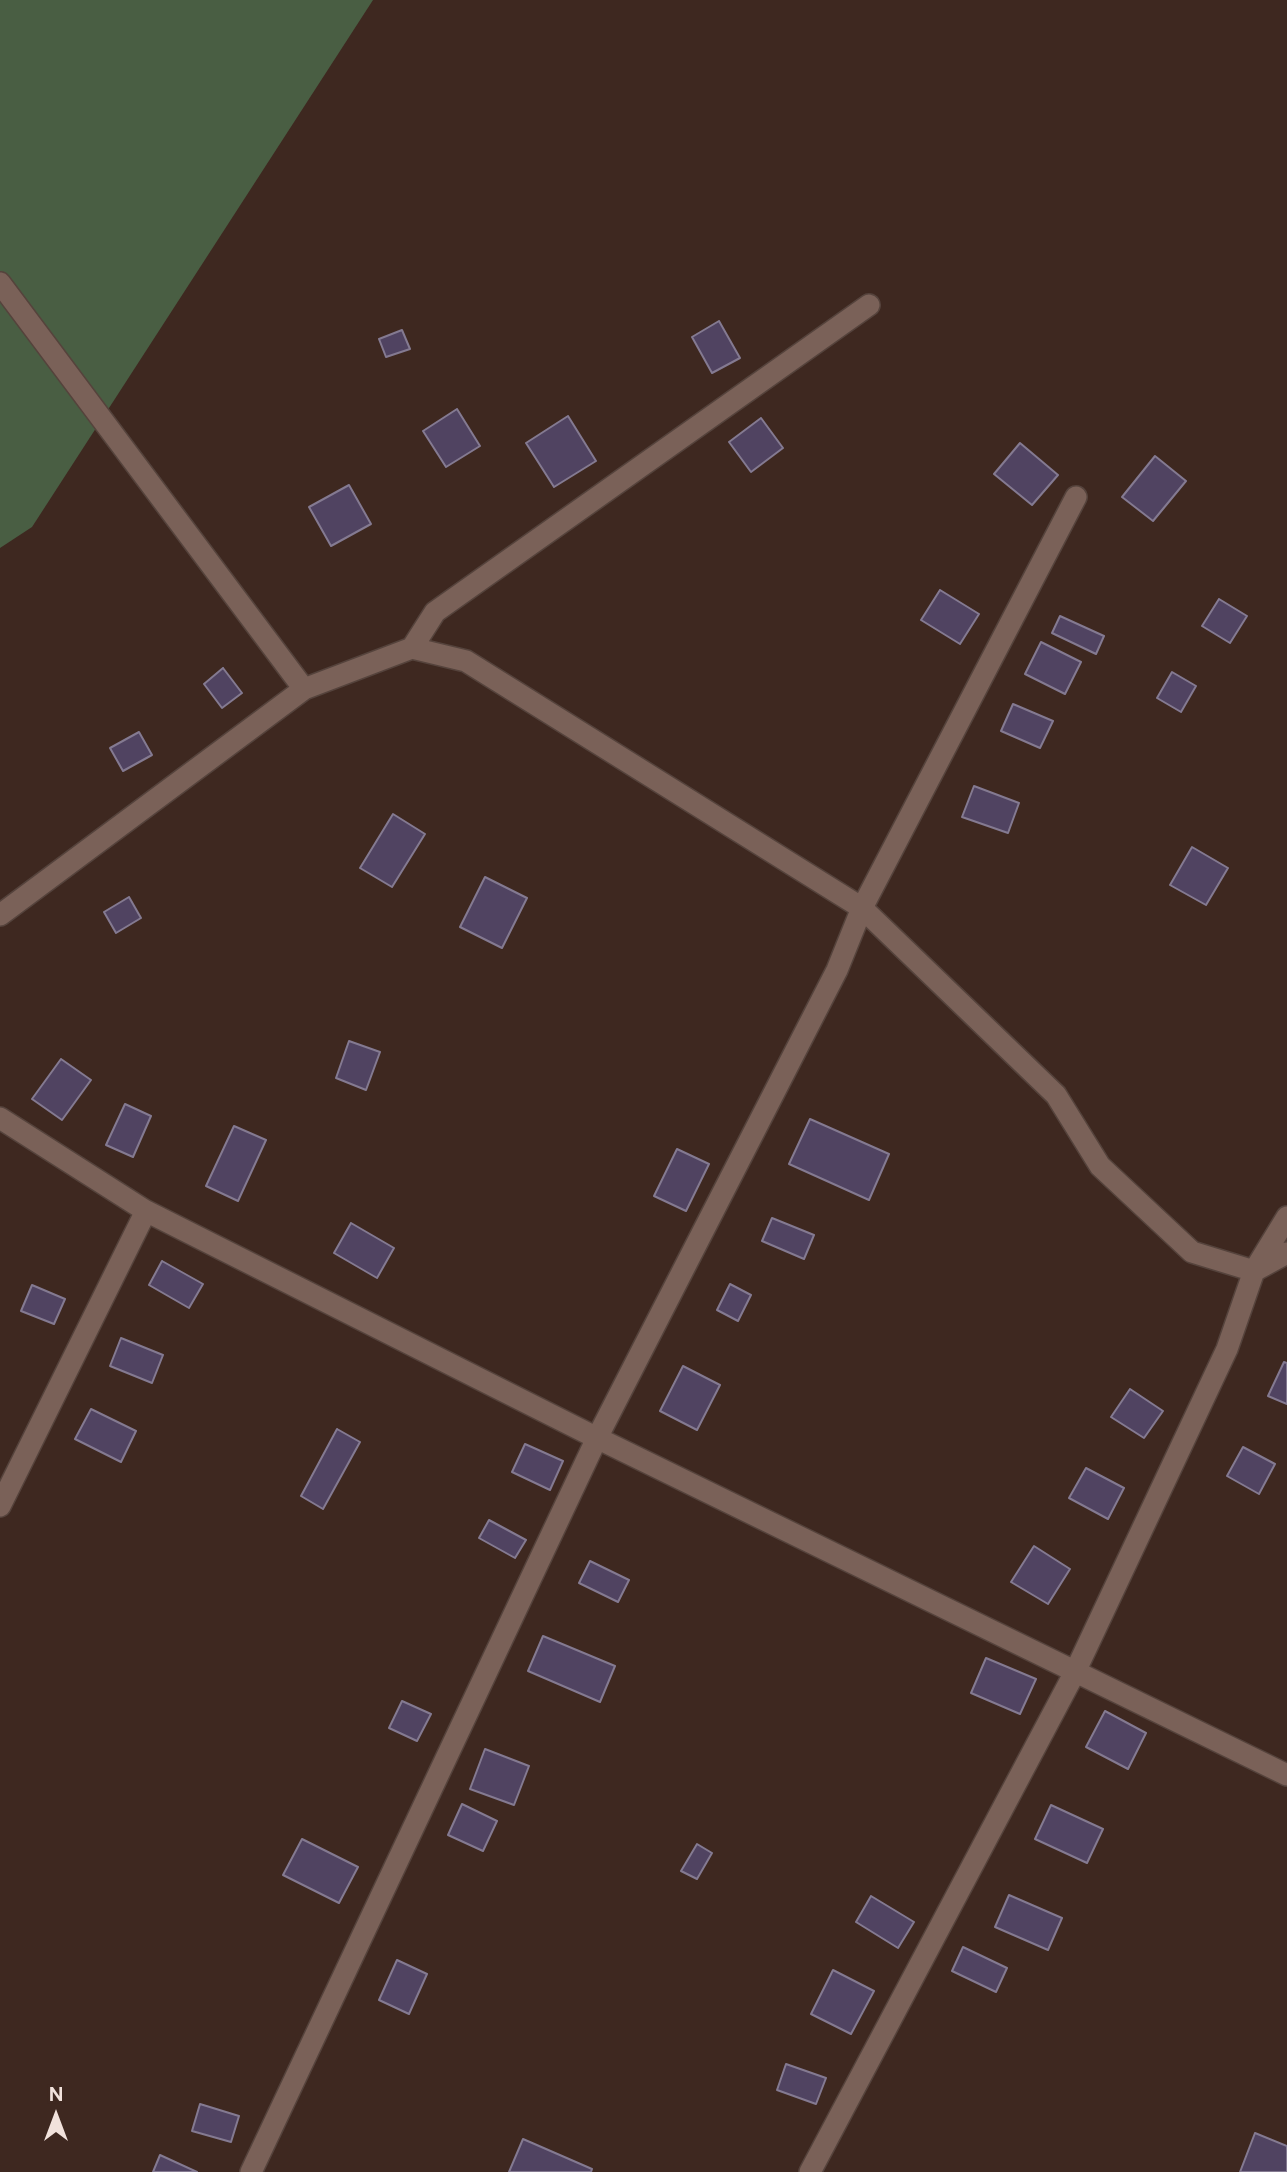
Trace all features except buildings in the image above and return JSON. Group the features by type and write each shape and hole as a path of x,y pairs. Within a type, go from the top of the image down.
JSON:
{"lane":[{"path":"0,283 304,689"},
{"path":"412,648 435,612 869,306"},
{"path":"251,2172 597,1438 837,970 862,908 1076,497"},
{"path":"0,915 304,689 412,648 466,661 862,908 1056,1095 1100,1166 1192,1252 1254,1271 1287,1253"},
{"path":"0,1118 146,1212 597,1438 1287,1775"},
{"path":"0,1506 146,1212"},
{"path":"810,2172 1075,1672 1227,1349 1254,1271 1287,1217"}],"green space":[{"path":"0,0 373,0 32,527 0,548"}]}
